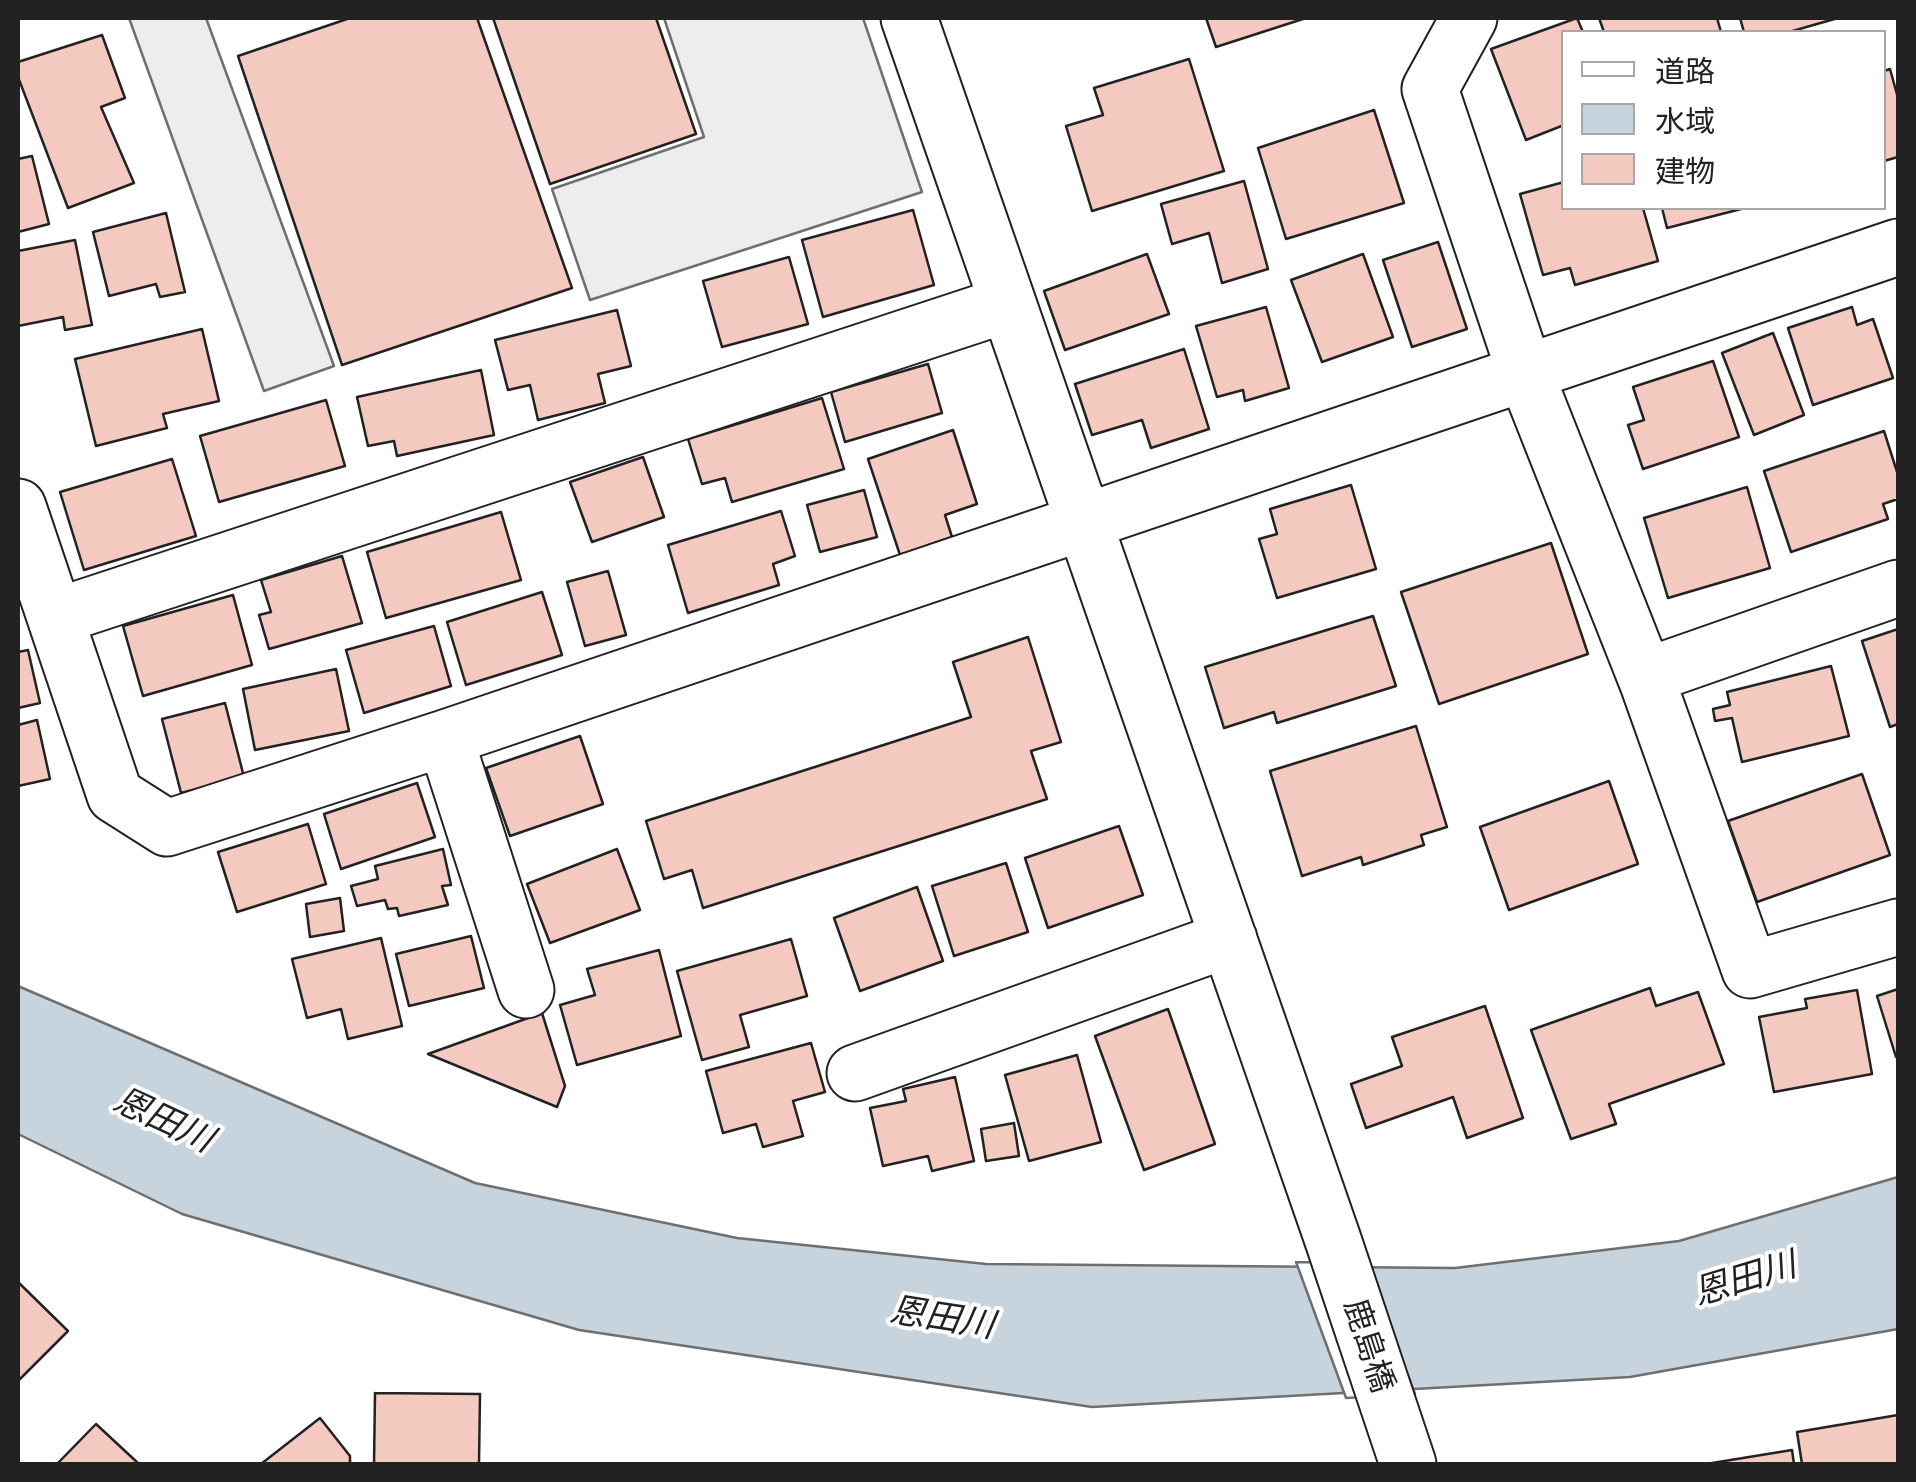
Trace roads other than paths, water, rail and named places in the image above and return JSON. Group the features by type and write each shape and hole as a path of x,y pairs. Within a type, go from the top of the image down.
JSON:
{"street":[{"name":"鹿島橋","path":"909,18 1406,1458"},
{"path":"1469,18 1430,89 1526,374 1649,686 1750,970 1898,928"},
{"path":"18,506 115,795 167,828 445,738 1898,247"},
{"path":"55,617 1008,304"},
{"path":"1649,686 1661,672 1898,588"},
{"path":"445,738 526,990"},
{"path":"855,1073 1229,938"}],"water":[{"name":"恩田川","path":"18,986 475,1183 737,1238 986,1264 1455,1268 1679,1241 1898,1177 1898,1329 1630,1377 1092,1407 579,1330 182,1214 18,1134"}]}
